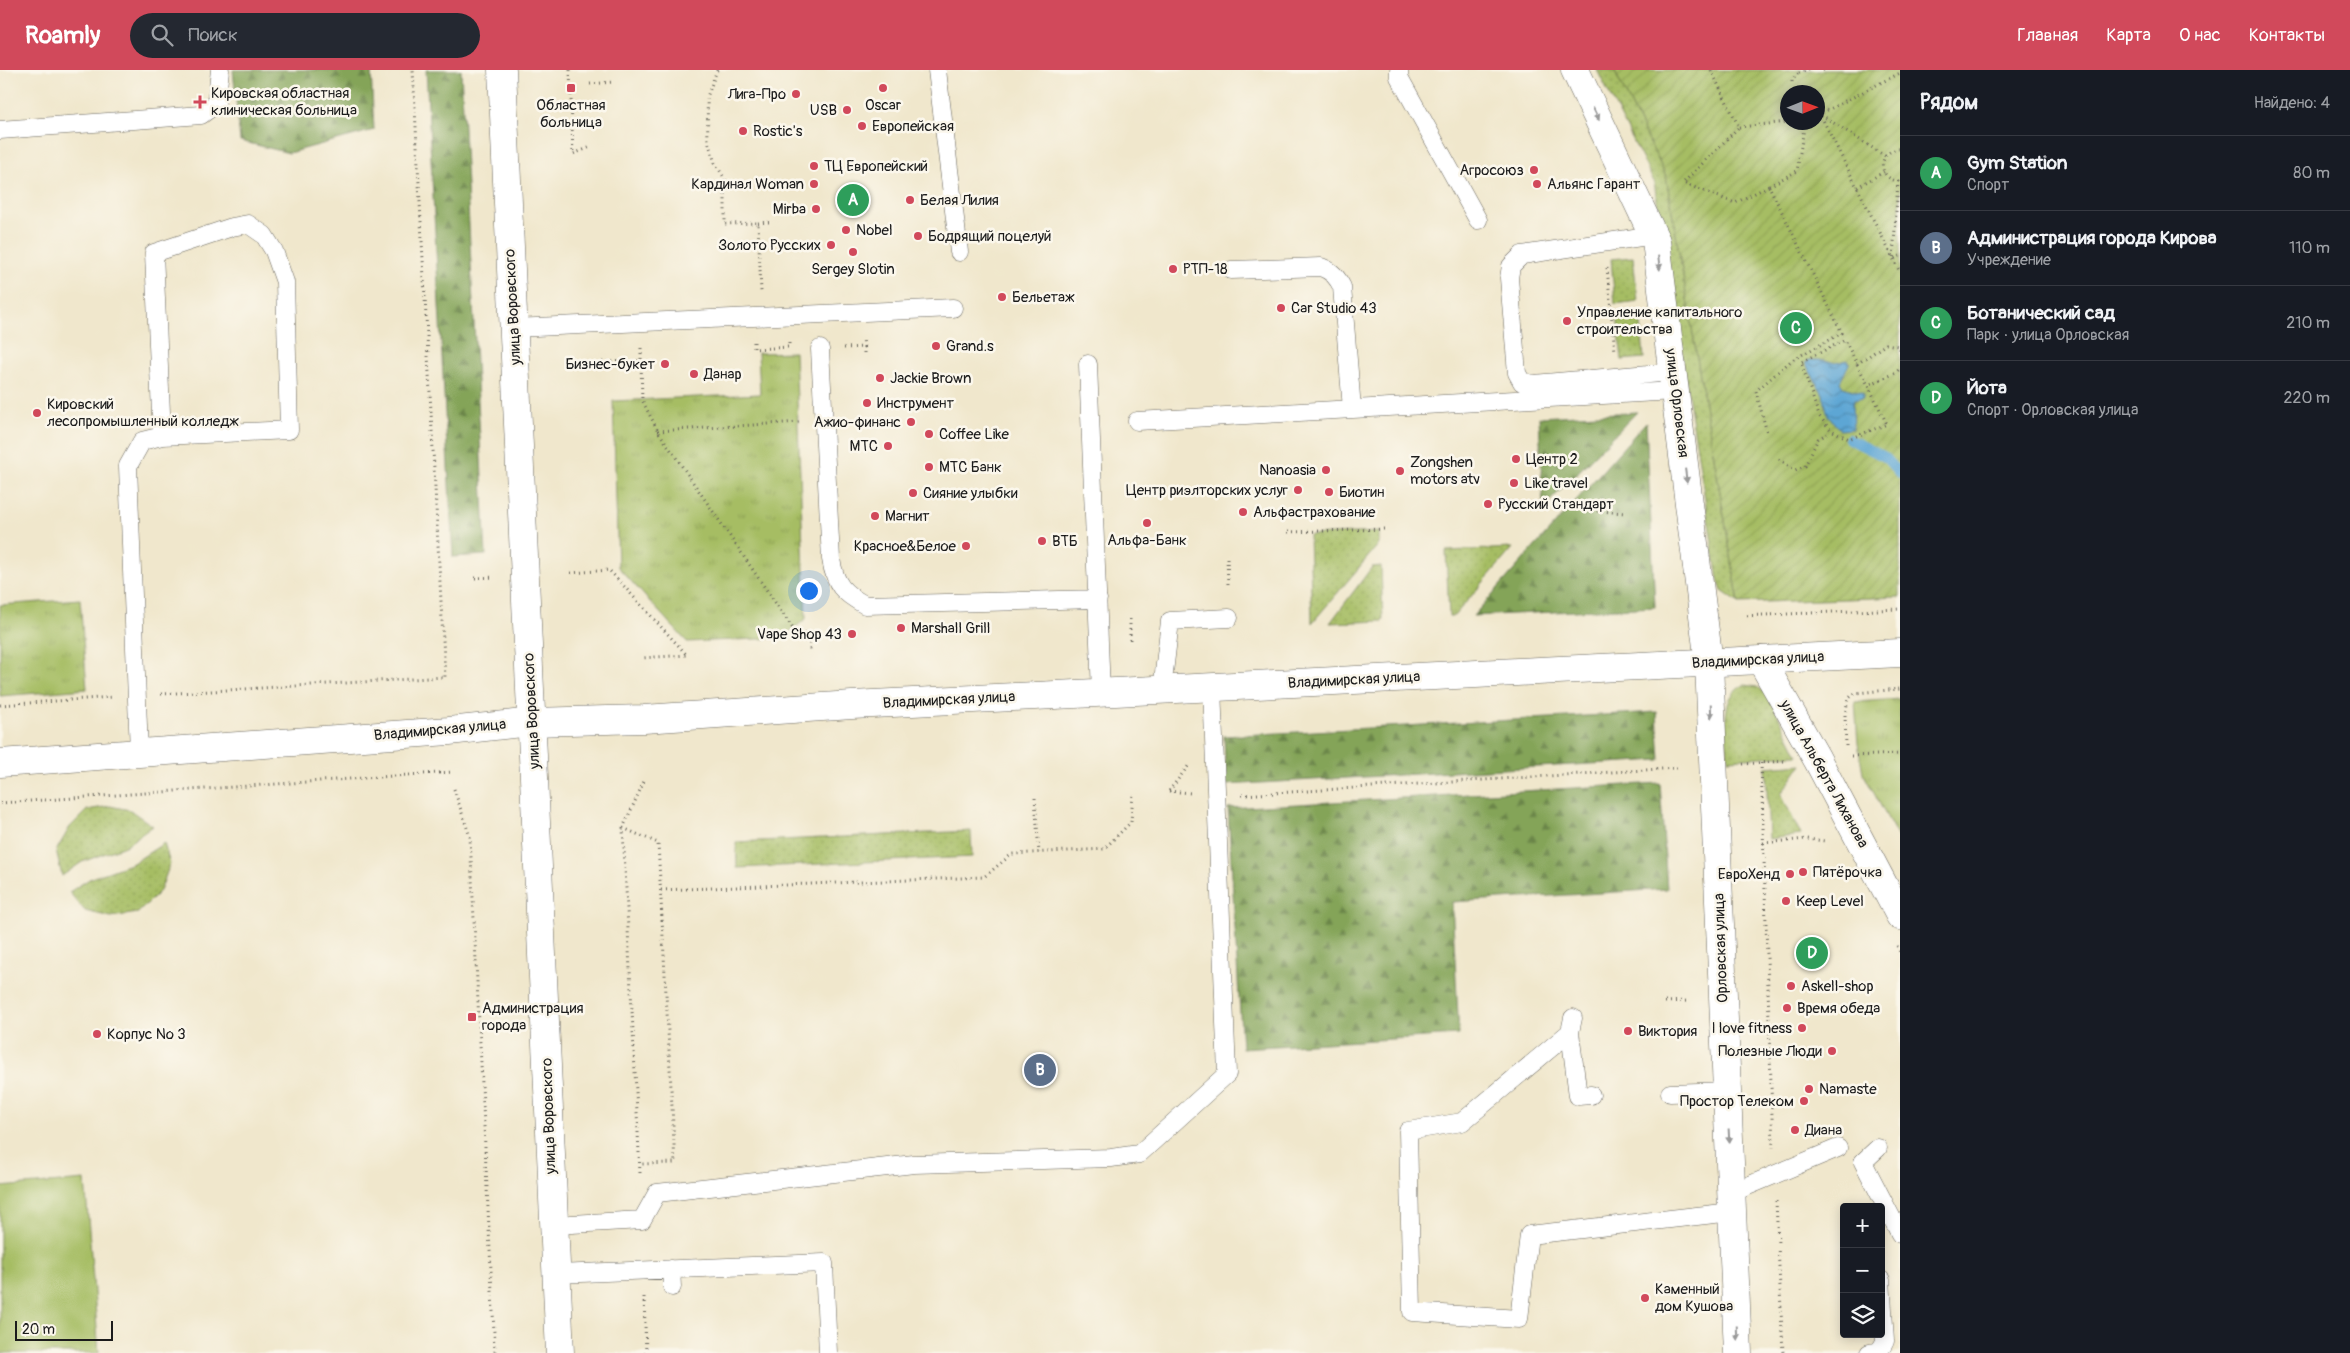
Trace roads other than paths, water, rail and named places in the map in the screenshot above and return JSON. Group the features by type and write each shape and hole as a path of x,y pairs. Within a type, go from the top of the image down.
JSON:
{"main road":[{"name":"улица Воровского","path":"502,70 560,1353"},
{"name":"улица Орловская","path":"1575,70 1654,235 1710,663"},
{"name":"Владимирская улица","path":"0,763 449,731 532,722 644,719 830,706 1900,653"},
{"name":"улица Альберта Лиханова","path":"1761,660 1817,759 1900,916"},
{"name":"Орловская улица","path":"1710,663 1738,1353"}],"lane":[{"path":"0,130 201,115 216,104 220,70"},
{"path":"937,70 959,252"},
{"path":"1399,70 1399,77 1478,220"},
{"path":"138,752 128,466 142,441 162,436 289,430 285,282 274,250 264,235 248,224 232,226 154,253 162,436"},
{"path":"1654,235 1522,256 1511,266 1509,278 1517,373 1522,382 1534,384 1617,377 1674,382"},
{"path":"1230,270 1321,268 1330,270 1337,278 1342,287 1352,410"},
{"path":"514,328 953,308"},
{"path":"820,349 831,559 833,577 842,590 865,605 1098,599"},
{"path":"1088,364 1101,693"},
{"path":"1137,422 1352,410 1674,382"},
{"path":"1162,690 1170,621 1230,618"},
{"path":"554,1225 642,1220 657,1193 914,1164 1110,1158 1139,1154 1227,1074 1212,687"},
{"path":"1591,1095 1578,1096 1571,1025 1462,1122 1408,1131 1412,1312 1519,1319 1529,1235 1731,1203 1774,1176 1838,1148"},
{"path":"1670,1092 1727,1091"},
{"path":"1878,1148 1863,1162 1900,1234"},
{"path":"557,1274 824,1263 828,1353"},
{"path":"671,1269 672,1287"},
{"path":"1869,1353 1876,1353 1882,1348 1884,1341 1882,1293"}],"water":[{"path":"1809,360 1825,360 1835,363 1847,360 1850,362 1840,382 1843,387 1863,393 1863,398 1854,400 1852,404 1853,429 1840,430 1828,416 1823,394 1805,363"}],"waterway":[{"path":"1849,439 1885,457 1900,474"}],"place":[{"name":"Областная больница","path":"571,88"},
{"name":"Oscar","path":"883,88"},
{"name":"Лига-Про","path":"796,94"},
{"name":"Кировская областная клиническая больница","path":"200,102"},
{"name":"USB","path":"847,110"},
{"name":"Европейская","path":"862,126"},
{"name":"Rostiс's","path":"743,131"},
{"name":"ТЦ Европейский","path":"814,166"},
{"name":"Агросоюз","path":"1534,170"},
{"name":"Кардинал Woman","path":"814,184"},
{"name":"Альянс Гарант","path":"1537,184"},
{"name":"Gym Station","path":"853,200"},
{"name":"Белая Лилия","path":"910,200"},
{"name":"Mirba","path":"816,209"},
{"name":"Nobel","path":"846,230"},
{"name":"Бодрящий поцелуй","path":"918,236"},
{"name":"Золото Русских","path":"831,245"},
{"name":"Sergey Slotin","path":"853,252"},
{"name":"РТП-18","path":"1173,269"},
{"name":"Бельетаж","path":"1002,297"},
{"name":"Car Studio 43","path":"1281,308"},
{"name":"Управление капитального строительства","path":"1567,321"},
{"name":"Ботанический сад","path":"1796,328"},
{"name":"Grand.s","path":"936,346"},
{"name":"Бизнес-букет","path":"665,364"},
{"name":"Данар","path":"694,374"},
{"name":"Jackie Brown","path":"880,378"},
{"name":"Инструмент","path":"867,403"},
{"name":"Кировский лесопромышленный колледж","path":"37,413"},
{"name":"Ажио-финанс","path":"911,422"},
{"name":"Coffee Like","path":"929,434"},
{"name":"МТС","path":"888,446"},
{"name":"Центр 2","path":"1516,459"},
{"name":"МТС Банк","path":"929,467"},
{"name":"Nanoasia","path":"1326,470"},
{"name":"Zongshen motors atv","path":"1400,471"},
{"name":"Like travel","path":"1514,483"},
{"name":"Центр риэлторских услуг","path":"1298,490"},
{"name":"Биотин","path":"1329,492"},
{"name":"Сияние улыбки","path":"913,493"},
{"name":"Русский Стандарт","path":"1488,504"},
{"name":"Альфастрахование","path":"1243,512"},
{"name":"Магнит","path":"875,516"},
{"name":"Альфа-Банк","path":"1147,523"},
{"name":"ВТБ","path":"1042,541"},
{"name":"Красное&Белое","path":"966,546"},
{"name":"Marshall Grill","path":"901,628"},
{"name":"Vape Shop 43","path":"852,634"},
{"name":"Пятёрочка","path":"1803,872"},
{"name":"ЕвроХенд","path":"1790,874"},
{"name":"Keep Level","path":"1786,901"},
{"name":"Йота","path":"1812,953"},
{"name":"Askell-shop","path":"1791,986"},
{"name":"Время обеда","path":"1787,1008"},
{"name":"Администрация города","path":"472,1017"},
{"name":"I love fitness","path":"1802,1028"},
{"name":"Виктория","path":"1628,1031"},
{"name":"Корпус № 3","path":"97,1034"},
{"name":"Полезные Люди","path":"1832,1051"},
{"name":"Администрация города Кирова","path":"1040,1070"},
{"name":"Namaste","path":"1809,1089"},
{"name":"Простор Телеком","path":"1804,1101"},
{"name":"Диана","path":"1795,1130"},
{"name":"Каменный дом Кушова","path":"1645,1298"}]}
